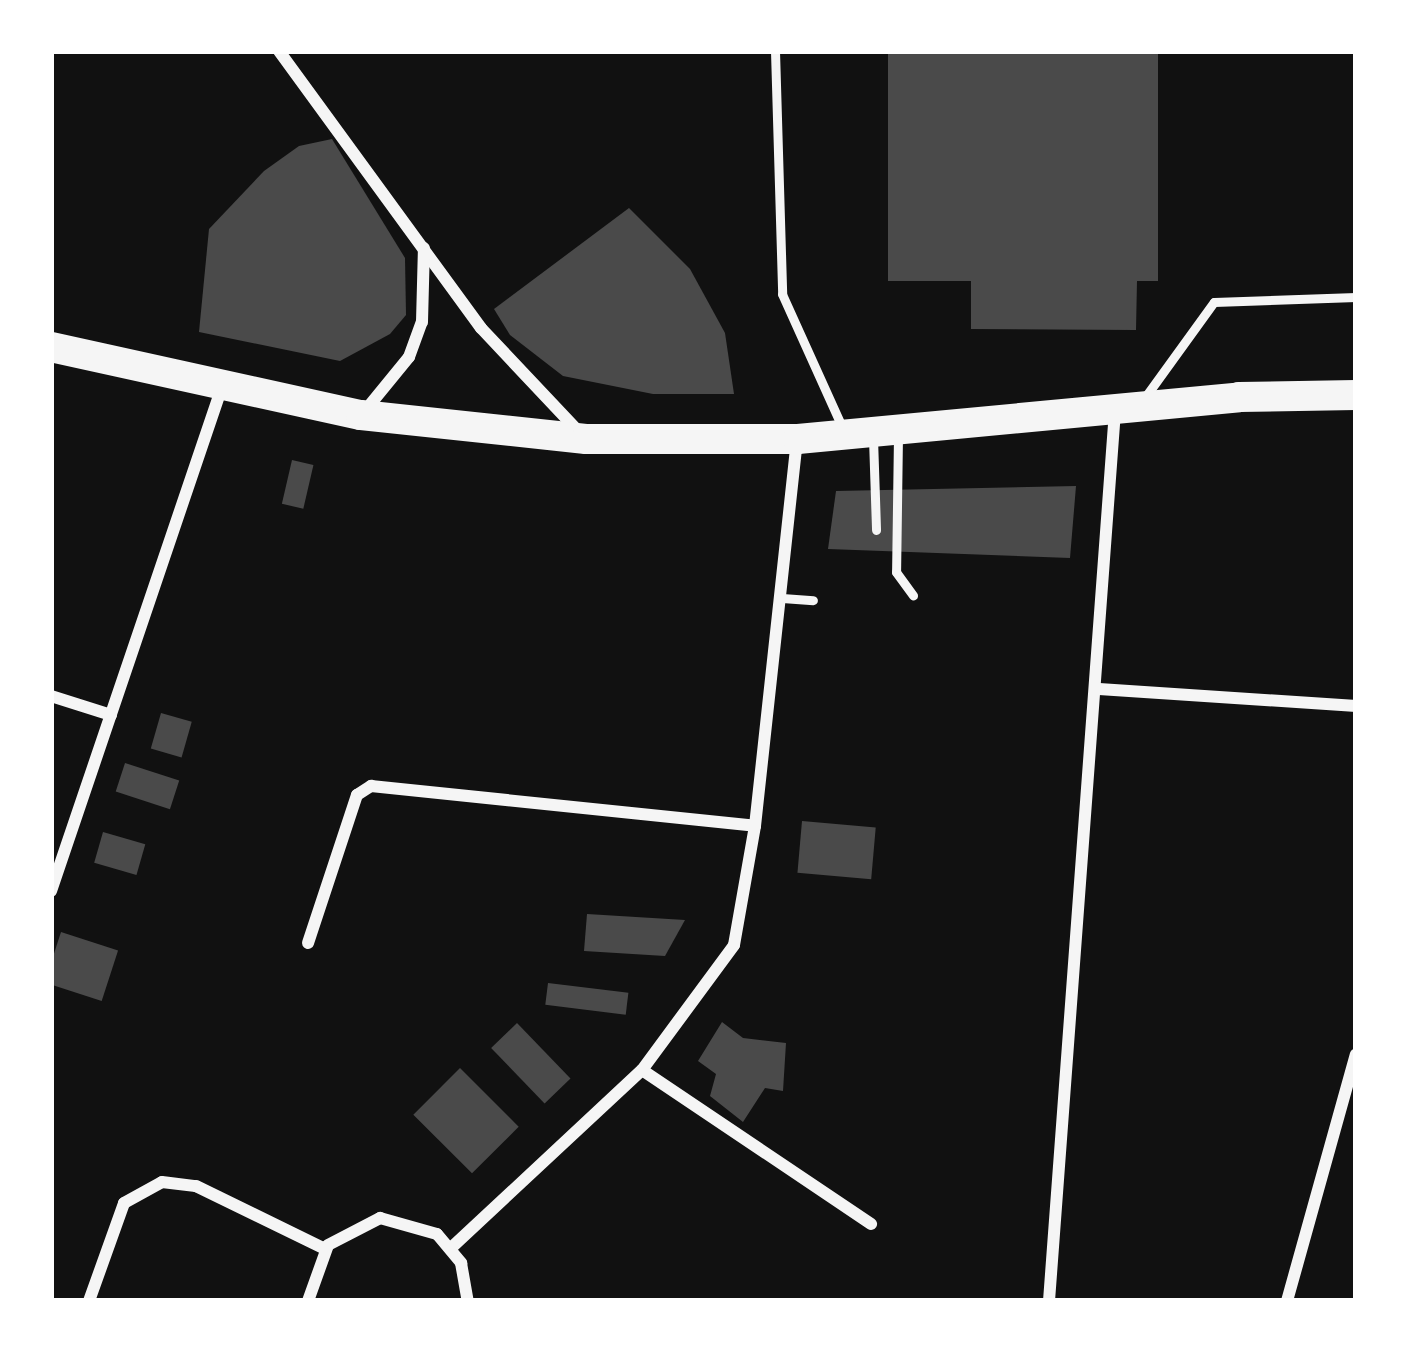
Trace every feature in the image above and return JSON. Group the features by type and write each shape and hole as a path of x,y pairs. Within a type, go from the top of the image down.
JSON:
{"main road":[{"path":"51,347 221,390 361,415 586,440 798,440 1128,406 1356,395"}],"street":[{"path":"279,51 523,378 586,440"},
{"path":"361,415 409,357 422,322 424,247"},
{"path":"51,891 221,390"},
{"path":"1049,1301 1099,689 1128,406"},
{"path":"452,1248 642,1070 734,945 755,826 798,440"},
{"path":"1099,689 1356,706"},
{"path":"51,696 111,715"},
{"path":"308,943 357,795 370,786 755,826"},
{"path":"1287,1301 1356,1054"},
{"path":"642,1070 872,1224"},
{"path":"88,1301 124,1203 162,1182 196,1186 325,1249"},
{"path":"308,1301 325,1249 342,1232 380,1218 419,1224 452,1248 468,1301"}],"lane":[{"path":"775,51 782,294 872,432 896,572 913,595"},
{"path":"1128,406 1214,302 1356,297"},
{"path":"872,432 876,530"},
{"path":"782,598 813,600"}],"building":[{"path":"888,51 1158,51 1158,281 1137,281 1136,330 971,329 971,281 888,281"},
{"path":"332,139 405,258 406,315 390,334 340,361 199,332 209,229 264,171 299,146"},
{"path":"629,208 690,269 725,333 734,394 653,394 563,376 510,335 494,309"},
{"path":"292,460 313,465 303,509 282,504"},
{"path":"1076,486 1070,558 828,549 836,491"},
{"path":"161,713 192,722 182,757 151,749"},
{"path":"125,763 179,781 170,809 116,792"},
{"path":"802,821 876,827 871,879 797,873"},
{"path":"103,832 145,844 136,875 94,863"},
{"path":"587,914 685,920 665,956 584,951"},
{"path":"61,932 118,951 102,1001 51,984 51,963"},
{"path":"548,983 628,993 626,1015 545,1005"},
{"path":"722,1022 743,1038 786,1043 783,1091 765,1088 743,1122 710,1096 716,1074 698,1061"},
{"path":"517,1023 570,1078 545,1103 491,1048"},
{"path":"460,1068 519,1127 472,1173 413,1115"}]}
